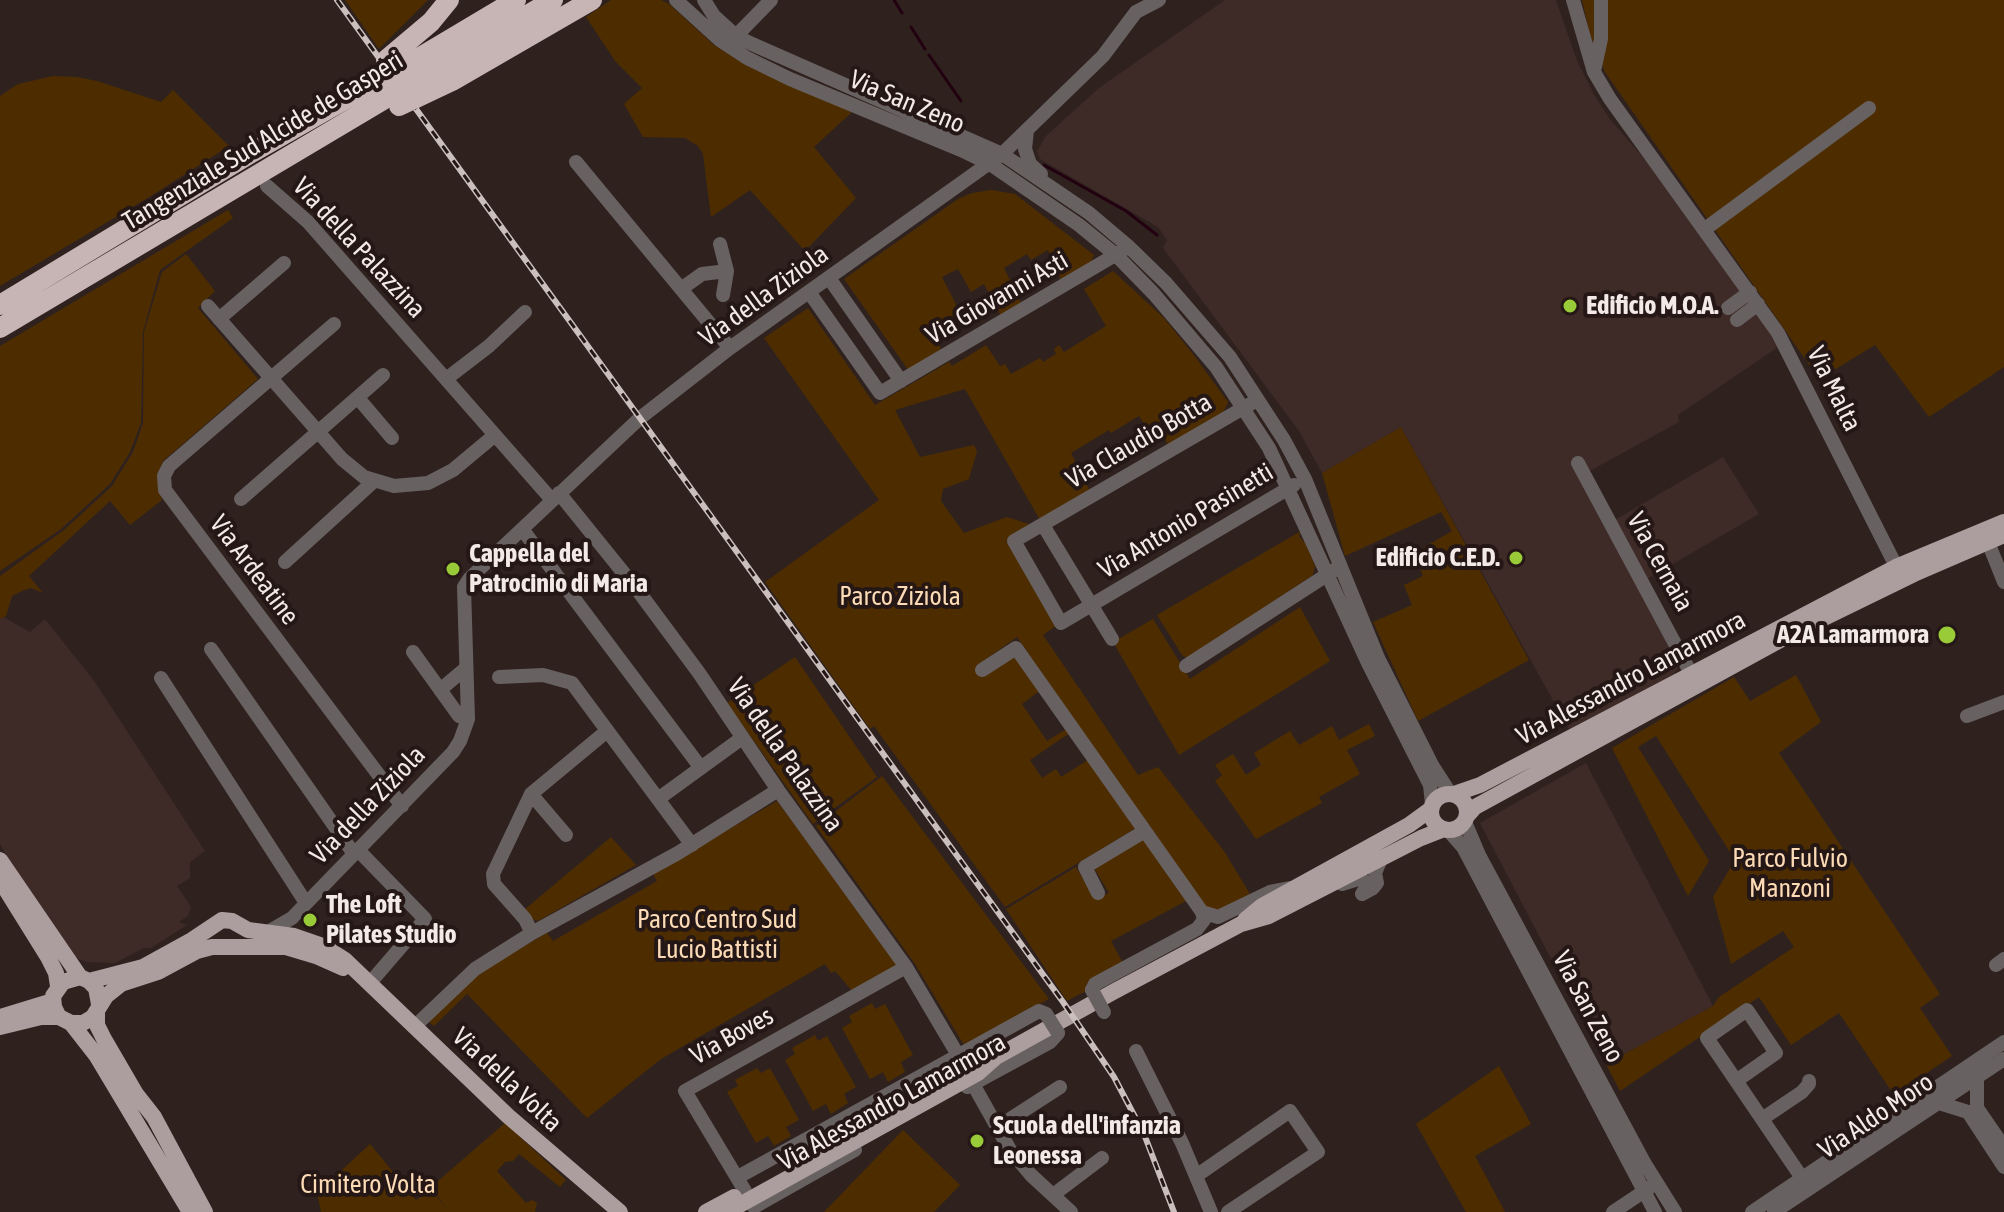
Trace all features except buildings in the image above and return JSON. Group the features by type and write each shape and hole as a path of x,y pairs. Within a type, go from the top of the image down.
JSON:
{"highway":[{"path":"393,83 431,22 449,0"},
{"name":"Tangenziale Sud Alcide de Gasperi","path":"0,328 263,178 393,83 516,0"},
{"name":"Tangenziale Sud Alcide de Gasperi","path":"0,304 339,104 393,83 553,0"},
{"path":"393,83 452,81 592,0"}],"main road":[{"name":"Via Alessandro Lamarmora","path":"1452,793 1480,785 1807,626 1900,573 2004,522"},
{"name":"Via Alessandro Lamarmora","path":"1900,573 2004,535"},
{"name":"Via Alessandro Lamarmora","path":"1466,819 1475,807 1694,679"},
{"path":"1452,793 1464,800 1466,819 1457,829 1446,830 1434,822 1432,807 1441,795 1452,793"},
{"name":"Via Alessandro Lamarmora","path":"706,1212 971,1064 996,1057 1241,924 1262,906 1409,825 1432,807"},
{"name":"Via Alessandro Lamarmora","path":"1241,924 1269,916 1446,830"},
{"path":"0,860 84,979 98,993 97,1025 142,1090 205,1212"},
{"path":"0,880 56,973 60,1007 96,1055 190,1212"},
{"name":"Via della Volta","path":"367,982 306,952 286,947 227,946 197,951 158,972 121,984 83,1023 60,1007 68,979 84,979 143,967 222,920 248,930 313,942 345,960 508,1116 620,1212"},
{"path":"213,927 213,941 227,946 240,937 236,924"},
{"path":"0,1017 60,1007"},
{"path":"0,1027 41,1017 60,1007"},
{"name":"Via Alessandro Lamarmora","path":"727,1212 744,1189"}],"street":[{"name":"Via San Zeno","path":"676,0 721,41 747,58 990,164 1079,225 1117,256 1187,329 1269,448 1432,765 1452,793"},
{"name":"Via San Zeno","path":"704,0 714,16 736,36 1002,154 1128,246 1200,319 1259,399 1305,479 1368,663 1430,785 1432,807"},
{"path":"736,36 771,0"},
{"name":"Via della Ziziola","path":"276,934 402,806 460,741 468,719 464,587 555,496 640,418 730,348 1002,154 1103,56 1132,6 1159,0"},
{"name":"Via Malta","path":"1573,0 1594,72 1610,99 1714,223 1754,298 1788,350 1900,573"},
{"path":"1594,72 1601,39 1601,0"},
{"path":"1714,223 1869,108"},
{"path":"1027,130 1025,149 1030,164 1062,188 1070,201"},
{"path":"946,143 964,162 960,185"},
{"path":"576,162 730,348"},
{"name":"Via della Palazzina","path":"263,178 308,222 495,435 555,496 639,592 906,967 958,1055"},
{"path":"720,244 727,271 723,295"},
{"path":"1117,256 1128,246"},
{"name":"Via Giovanni Asti","path":"901,381 1117,256"},
{"path":"219,319 284,263"},
{"path":"681,289 702,274 727,271"},
{"path":"809,292 880,393 901,381 829,278"},
{"path":"1732,314 1754,298"},
{"path":"208,306 352,469 374,481 394,486 428,483 453,470 495,435"},
{"path":"446,379 489,346 525,312"},
{"name":"Via Ardeatine","path":"334,324 169,466 164,476 165,490 402,806"},
{"path":"241,499 383,375"},
{"path":"358,398 392,438"},
{"name":"Via Claudio Botta","path":"1061,623 1014,541 1259,399"},
{"name":"Via Cernaia","path":"1578,463 1694,679"},
{"name":"Via Antonio Pasinetti","path":"1061,623 1305,479"},
{"path":"285,562 374,481"},
{"path":"1043,525 1092,605"},
{"path":"522,529 701,768"},
{"path":"1988,542 2004,582"},
{"path":"1186,666 1334,570"},
{"name":"Via Antonio Pasinetti","path":"1092,605 1112,639"},
{"path":"982,670 1016,648 1202,912 1204,920 1197,929 1095,984 1092,990 1104,1012"},
{"path":"211,649 356,852 425,919 367,982"},
{"path":"413,652 459,716 468,719"},
{"path":"440,690 466,668"},
{"path":"499,677 543,675 572,683 692,845"},
{"path":"161,678 306,903"},
{"path":"1967,716 2004,702"},
{"path":"532,933 525,919 494,884 493,874 531,794 607,731"},
{"path":"658,799 742,738"},
{"path":"414,1027 475,969 532,933 692,845 778,790"},
{"path":"531,794 566,835"},
{"name":"Via San Zeno","path":"1466,819 1494,883 1675,1212"},
{"name":"Via San Zeno","path":"1446,830 1463,847 1655,1212"},
{"path":"1098,893 1085,867 1145,831"},
{"name":"Via Alessandro Lamarmora","path":"1202,912 1218,917 1270,892 1295,887"},
{"path":"256,945 263,940 279,941 276,934"},
{"name":"Via Boves","path":"744,1189 685,1091 906,967"},
{"name":"Via Aldo Moro","path":"1736,1081 1776,1053 1747,1010 1707,1038 1736,1081 1802,1178"},
{"name":"Via Alessandro Lamarmora","path":"1039,1011 1046,1014 1058,1033 1050,1042 973,1084 754,1207 744,1189 958,1055 1039,1011"},
{"name":"Via Aldo Moro","path":"1774,1212 1939,1103 1957,1084 1977,1077 2001,1050"},
{"name":"Via Aldo Moro","path":"1752,1212 1957,1084 2001,1050"},
{"path":"1136,1051 1211,1212"},
{"path":"1973,1110 1977,1077"},
{"path":"1762,1119 1802,1092 1809,1081"},
{"path":"973,1084 1010,1150 1071,1212"},
{"path":"1957,1084 2004,1167"},
{"path":"998,1127 1060,1087"},
{"path":"1939,1103 1973,1110 2004,1147"},
{"path":"1196,1176 1290,1111 1318,1152 1228,1212"},
{"path":"1053,1195 1102,1158"},
{"path":"1613,1212 1657,1183"}],"shaded area":[{"path":"1225,0 1556,0 1577,61 1609,118 1670,189 1781,345 1678,415 1679,422 1579,477 1678,659 1673,676 1569,729 1401,427 1322,473 1299,431 1163,248 1167,240 1158,227 1040,159 1037,151 1046,136 1099,88"},
{"path":"1723,457 1759,514 1645,580 1613,521"},
{"path":"0,610 5,618 30,632 45,619 95,682 205,851 190,862 190,878 177,886 191,907 188,916 179,922 187,925 151,948 144,948 115,963 87,962 75,958 0,844"},
{"path":"1586,763 1713,1006 1606,1064 1480,823"}],"green space":[{"path":"345,0 428,0 379,49"},
{"path":"611,0 661,0 714,45 744,64 852,112 814,147 856,198 805,251 750,190 711,217 703,154 698,146 685,138 643,137 624,104 642,88 615,61 586,17"},
{"path":"1582,0 2004,0 2004,367 1929,417 1875,345 1819,379 1605,72 1590,34"},
{"path":"53,76 97,81 161,102 173,90 229,146 0,286 0,96 18,84"},
{"path":"991,190 1015,194 1094,255 1089,266 1062,282 1048,250 1031,260 1027,254 1004,268 1023,306 1002,318 984,284 971,292 958,269 942,277 962,316 932,332 942,351 909,371 844,279 958,199"},
{"path":"228,210 233,218 160,270 143,332 141,423 130,452 110,484 61,529 0,571 0,346"},
{"path":"186,254 215,291 198,308 258,379 163,461 158,473 162,500 130,525 110,501 29,576 43,593 31,588 12,596 6,616 0,619 0,576 64,530 112,486 133,452 143,423 144,332 162,272"},
{"name":"Parco Ziziola","path":"1113,271 1164,318 1193,354 1228,402 1222,415 1169,446 1160,432 1152,436 1139,416 1111,433 1109,430 1071,453 1090,491 1040,520 965,389 895,410 920,457 974,445 977,451 969,479 943,489 941,501 964,533 1007,517 1032,525 1006,541 1057,625 1043,635 1138,775 1158,767 1224,851 1250,894 1214,912 1204,908 1017,637 976,666 983,675 1012,655 1042,689 1022,704 1047,741 1071,726 1074,730 1030,760 1042,778 1056,769 1061,777 1088,760 1136,828 1005,907 874,726 870,729 765,582 879,500 764,338 808,308 875,405 949,362 952,366 986,345 1000,366 1005,364 1011,374 1040,358 1043,362 1056,354 1054,349 1059,345 1064,352 1106,326 1084,289"},
{"path":"1401,427 1529,660 1418,721 1373,622 1412,605 1404,585 1423,576 1414,553 1452,531 1441,512 1345,556 1322,473"},
{"path":"1301,531 1299,536 1306,544 1315,566 1313,575 1187,658 1182,655 1157,615"},
{"path":"1300,607 1330,661 1179,755 1113,642 1153,619 1190,679"},
{"path":"795,657 877,777 813,824 727,703"},
{"name":"Parco Fulvio Manzoni","path":"1796,675 1821,722 1779,753 1940,994 1920,1008 1952,1056 1894,1095 1839,1013 1791,1045 1759,997 1620,1091 1606,1064 1713,1006 1719,997 1794,947 1783,931 1731,964 1713,897 1735,860 1656,736 1638,747 1709,861 1688,896 1612,748 1734,677 1750,701"},
{"path":"1369,724 1375,736 1347,750 1360,774 1319,797 1322,803 1256,839 1215,781 1222,775 1215,765 1233,754 1246,775 1261,765 1254,753 1290,731 1299,745 1332,726 1339,740"},
{"path":"882,776 1049,999 964,1045 915,964 816,826"},
{"name":"Parco Centro Sud Lucio Battisti","path":"777,801 898,965 853,992 825,964 661,1059 587,1118 467,994 434,1026 428,1021 478,973 547,933 553,941 657,881 653,874"},
{"path":"1144,836 1188,900 1111,941 1123,963 1087,983 1086,991 1067,1001 1006,909 1076,867 1095,899 1109,893 1093,866"},
{"path":"611,837 636,865 538,921 532,919 524,910"},
{"path":"872,1003 875,1009 885,1004 913,1055 901,1062 905,1072 888,1082 883,1072 870,1079 842,1028 852,1022 849,1016"},
{"path":"815,1035 818,1041 827,1036 856,1087 844,1094 848,1103 831,1114 826,1104 813,1111 785,1060 795,1054 792,1048"},
{"path":"1499,1066 1531,1124 1475,1156 1505,1212 1466,1212 1416,1124"},
{"path":"757,1068 761,1073 770,1068 799,1120 786,1127 791,1136 774,1146 768,1136 756,1143 727,1092 738,1086 735,1080"},
{"name":"Cimitero Volta","path":"505,1123 566,1180 560,1187 519,1154 513,1161 505,1162 497,1171 526,1203 532,1200 537,1203 535,1212 321,1212 317,1193 370,1144 416,1200 431,1189 448,1210 431,1187"},
{"path":"903,1130 960,1185 934,1212 824,1212"}],"waterway":[{"path":"894,0 902,13"},
{"path":"911,27 925,49"},
{"path":"929,55 961,101"},
{"path":"1044,165 1126,211 1157,235"}],"railway":[{"path":"337,0 1063,1002 1114,1077 1144,1134 1174,1212"}],"place":[{"name":"Edificio M.O.A.","path":"1570,306"},
{"name":"Edificio C.E.D.","path":"1516,558"},
{"name":"Cappella del Patrocinio di Maria","path":"453,569"},
{"name":"A2A Lamarmora","path":"1947,635"},
{"name":"The Loft Pilates Studio","path":"310,920"},
{"name":"Scuola dell'infanzia Leonessa","path":"977,1141"}]}
